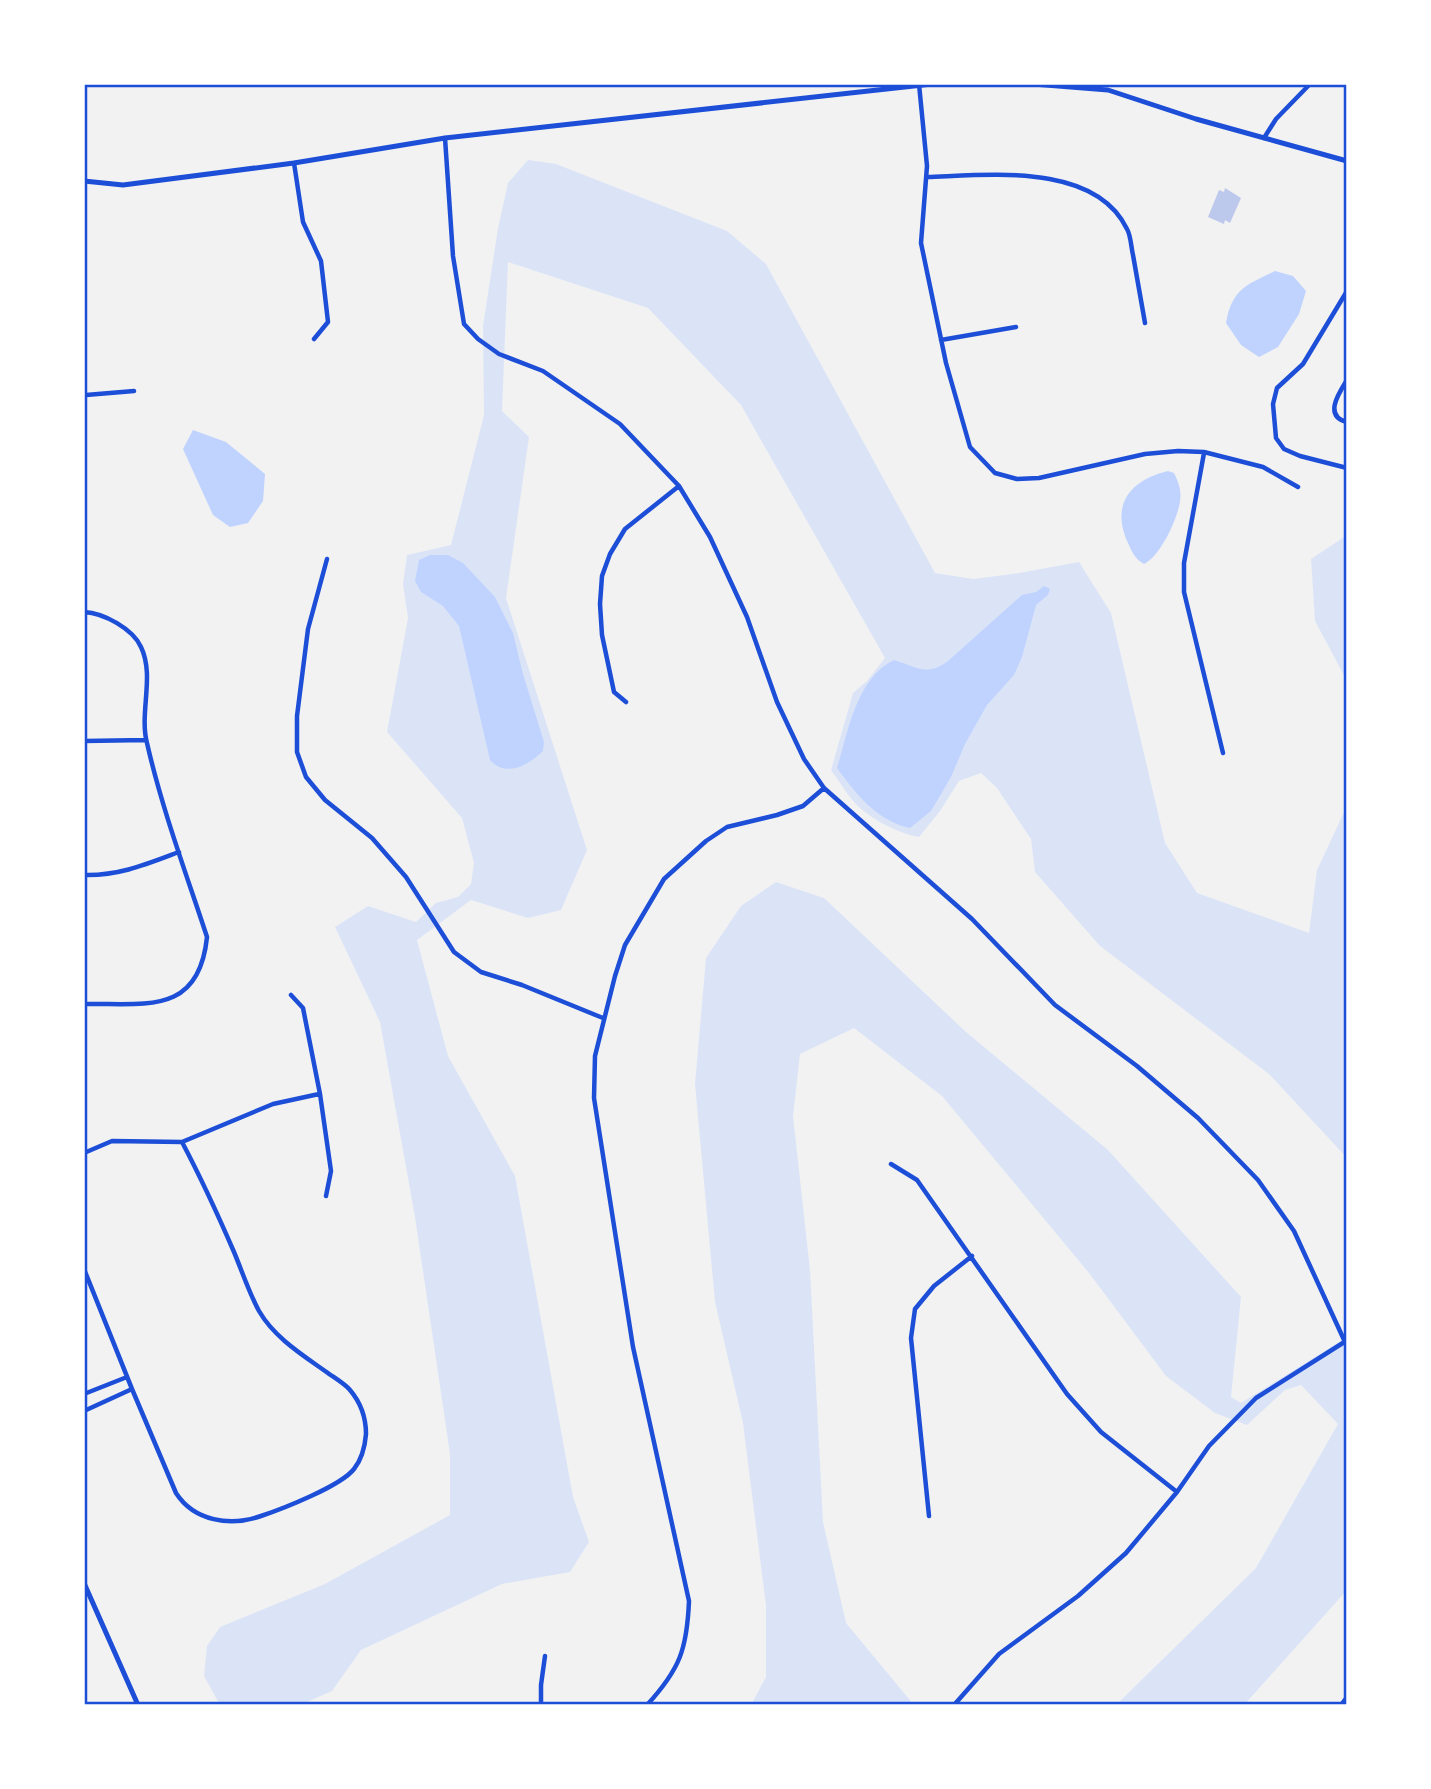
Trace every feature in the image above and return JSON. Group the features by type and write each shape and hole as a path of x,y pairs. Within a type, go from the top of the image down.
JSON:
{"street":[{"path":"84,181 123,185 294,163 445,138 932,84"},
{"path":"1032,84 1110,87 1264,138 1347,161"},
{"path":"1264,138 1276,119 1310,84"},
{"path":"919,85 928,166 921,243 941,340 970,447 995,473 1017,479 1040,478 1145,454 1178,451 1204,452 1262,467 1298,487"},
{"path":"445,138 453,256 464,324 478,339 499,354 543,371 620,424 679,486 710,537 747,617 777,702 804,759 824,788 972,919 1055,1005 1137,1066 1198,1118 1258,1180 1294,1231 1346,1341 1256,1398 1209,1446 1177,1492 1125,1553 1078,1596 999,1654 954,1705"},
{"path":"294,163 303,222 321,261 328,322 314,339"},
{"path":"926,177 1048,178 1080,186 1110,204 1128,230 1145,323"},
{"path":"1347,291 1303,364 1277,388 1273,404 1276,438 1284,449 1347,468"},
{"path":"941,340 1016,327"},
{"path":"1347,380 1334,400 1335,413 1340,420 1347,422"},
{"path":"86,395 134,391"},
{"path":"1204,452 1184,563 1184,592 1223,753"},
{"path":"626,702 614,692 603,635 600,604 602,576 610,554 625,529 679,486"},
{"path":"327,559 308,629 298,716 297,752 306,777 325,800 372,838 406,877 454,951 481,971 603,1018"},
{"path":"84,612 123,627 143,649 146,675 146,740 207,937 205,956 199,972 188,989 171,999 152,1003 84,1004"},
{"path":"84,741 146,740"},
{"path":"647,1705 665,1686 678,1663 687,1636 689,1601 633,1347 594,1098 595,1056 603,1018 625,945 664,879 706,841 727,827 803,806 824,788"},
{"path":"84,875 122,873 179,852"},
{"path":"291,995 303,1008 320,1094 331,1171 326,1196"},
{"path":"84,1153 112,1141 182,1142 273,1104 320,1094"},
{"path":"84,1269 132,1390 176,1493 184,1505 211,1520 242,1521 286,1508 342,1480 353,1471 362,1456 366,1420 359,1403 350,1390 282,1339 260,1312 206,1187 182,1142"},
{"path":"891,1164 918,1180 1067,1394 1101,1432 1177,1492"},
{"path":"929,1516 911,1338 915,1309 934,1286 972,1256"},
{"path":"84,1394 127,1377"},
{"path":"84,1411 132,1390"},
{"path":"84,1583 138,1705"},
{"path":"541,1705 545,1656"},
{"path":"1341,1705 1347,1696"}],"shaded area":[{"path":"528,160 556,164 727,231 766,264 935,573 973,579 1079,562 1111,613 1165,843 1197,893 1309,933 1317,870 1347,806 1347,1158 1269,1074 1100,946 1035,872 1031,839 997,788 981,773 959,781 919,837 887,826 855,803 831,770 853,693 867,681 885,658 741,405 648,308 508,262 502,411 529,437 506,598 587,850 561,910 528,918 471,900 417,940 448,1056 515,1176 573,1497 589,1542 570,1572 502,1584 361,1650 332,1691 300,1705 220,1705 204,1676 207,1646 220,1627 325,1584 450,1515 450,1454 415,1217 380,1022 335,927 368,906 416,922 436,903 458,897 471,884 474,863 462,818 387,732 408,618 403,584 407,555 451,545 484,415 483,326 498,228 508,183"},
{"path":"1347,535 1347,681 1315,621 1311,559"},
{"path":"776,882 824,898 966,1032 1108,1150 1241,1297 1231,1397 1241,1403 1347,1337 1347,1590 1244,1705 1116,1705 1256,1568 1338,1424 1301,1385 1285,1390 1247,1425 1215,1413 1166,1376 1089,1273 942,1096 854,1028 800,1054 793,1116 810,1270 823,1522 846,1623 914,1705 751,1705 766,1677 766,1606 743,1423 715,1302 695,1084 706,958 741,906"}],"water":[{"path":"1275,271 1293,276 1306,291 1299,314 1278,347 1259,357 1241,345 1226,323 1236,295 1256,280"},
{"path":"193,430 226,442 265,474 263,501 248,523 230,527 213,515 183,449"},
{"path":"1168,471 1174,473 1179,486 1179,508 1162,545 1144,564 1132,552 1123,529 1123,505 1134,487"},
{"path":"430,555 448,555 463,563 495,597 513,633 544,742 543,751 517,768 503,768 490,760 459,626 443,606 421,592 415,581 419,560"},
{"path":"1044,586 1050,589 1048,595 1036,605 1022,657 1014,675 987,705 931,811 910,828 877,813 837,768 855,708 871,680 881,668 894,660 928,670 940,666 1022,595 1036,592"}],"building":[{"path":"1225,188 1241,198 1230,223 1225,220 1224,224 1208,217 1219,190 1224,192"}]}
